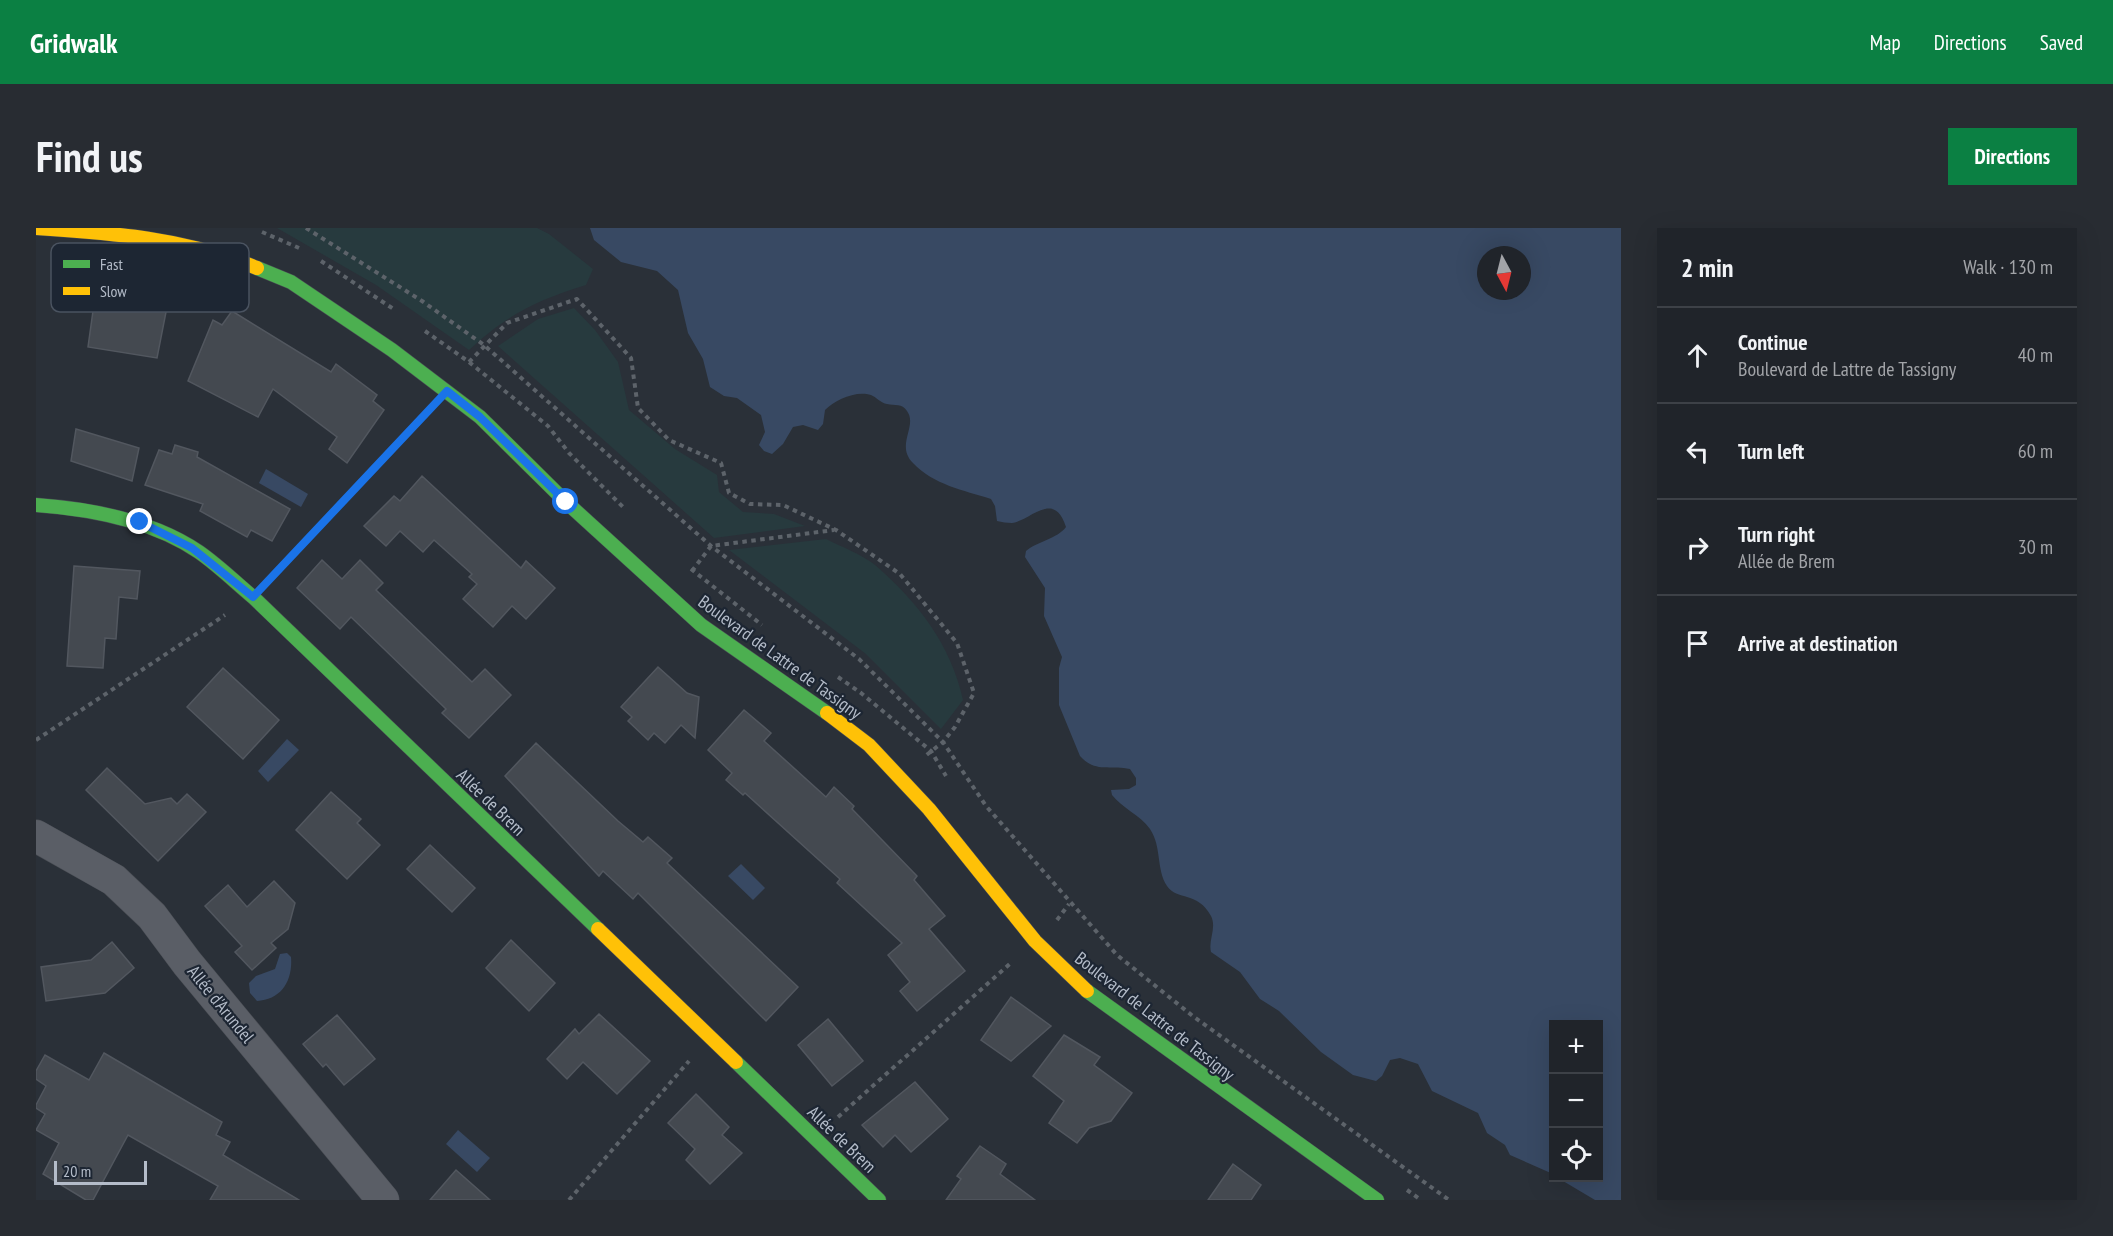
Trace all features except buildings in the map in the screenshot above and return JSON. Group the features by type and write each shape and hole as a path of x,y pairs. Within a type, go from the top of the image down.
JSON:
{"street":[{"name":"Boulevard de Lattre de Tassigny","path":"36,228 129,234 181,243"},
{"name":"Boulevard de Lattre de Tassigny","path":"249,265 291,282 337,311 480,417 566,502 701,625 822,709 869,745 901,778 1035,941 1092,995 1377,1200"},
{"name":"Allée de Brem","path":"36,505 94,510 140,522 192,548 253,597 879,1200"},
{"name":"Allée d'Arundel","path":"36,836 114,880 152,916 187,963 383,1200"}],"path":[{"path":"306,228 422,301 484,345 711,546 860,659 943,742 986,806 1117,955 1194,1017 1449,1200"},
{"path":"36,740 253,597 447,391 484,345 507,323 577,299 631,358 638,408 669,440 721,463 729,493 750,504 783,505 836,530 900,574 957,643 974,693 943,742 901,778"},
{"path":"669,595 711,546 836,530"},
{"path":"815,1137 1035,941 1070,904"},
{"path":"569,1200 710,1038"}],"green space":[{"path":"277,228 537,228 549,234 593,269 586,285 523,310 497,327 469,350 376,285"},
{"path":"574,308 595,330 618,362 629,410 675,449 717,475 719,492 743,512 774,514 805,526 714,538 498,346 538,319"},
{"path":"826,539 875,565 919,609 931,626 950,661 963,700 941,729 866,654 729,550"}],"water":[{"path":"590,228 1621,228 1621,1200 1595,1200 1565,1182 1603,1182 1603,1020 1549,1020 1549,1172 1510,1155 1505,1145 1487,1133 1478,1113 1432,1091 1418,1064 1400,1058 1390,1060 1382,1076 1376,1081 1353,1075 1321,1052 1279,1011 1260,999 1240,972 1211,952 1213,921 1206,908 1194,899 1171,891 1161,872 1156,843 1150,829 1112,795 1111,790 1129,789 1136,785 1136,778 1130,769 1097,767 1080,756 1059,705 1059,668 1062,657 1044,616 1045,588 1025,557 1026,551 1058,534 1066,527 1061,516 1055,510 1048,509 1012,523 997,521 995,506 991,499 940,482 913,463 906,449 910,423 907,411 901,406 885,403 871,395 859,394 840,400 825,410 823,424 818,430 803,425 793,427 783,444 772,454 764,451 759,445 765,432 761,415 737,398 724,396 710,387 703,359 688,333 678,290 657,271 621,262 594,240"},
{"path":"266,469 308,494 301,507 259,483"},
{"path":"287,739 299,750 268,782 258,771"},
{"path":"741,864 765,888 753,900 728,876"},
{"path":"287,953 291,957 291,966 284,988 273,997 257,1001 250,993 249,983 256,976 275,969 280,954"},
{"path":"458,1130 490,1158 477,1172 446,1144"}],"traffic: fast":[{"path":"257,268 291,282 392,350 480,417 566,502 701,625 827,713"},
{"path":"36,505 100,513 142,524 181,541 206,557 253,597 598,929"},
{"path":"1087,991 1377,1200"},
{"path":"736,1062 879,1200"}],"traffic: slow":[{"path":"36,228 120,235 175,243"},
{"path":"249,265 257,268"},
{"path":"827,713 869,745 929,809 1035,941 1087,991"},
{"path":"598,929 736,1062"}],"route":[{"path":"140,522 192,548 253,597 447,391 480,417 566,502"}]}
